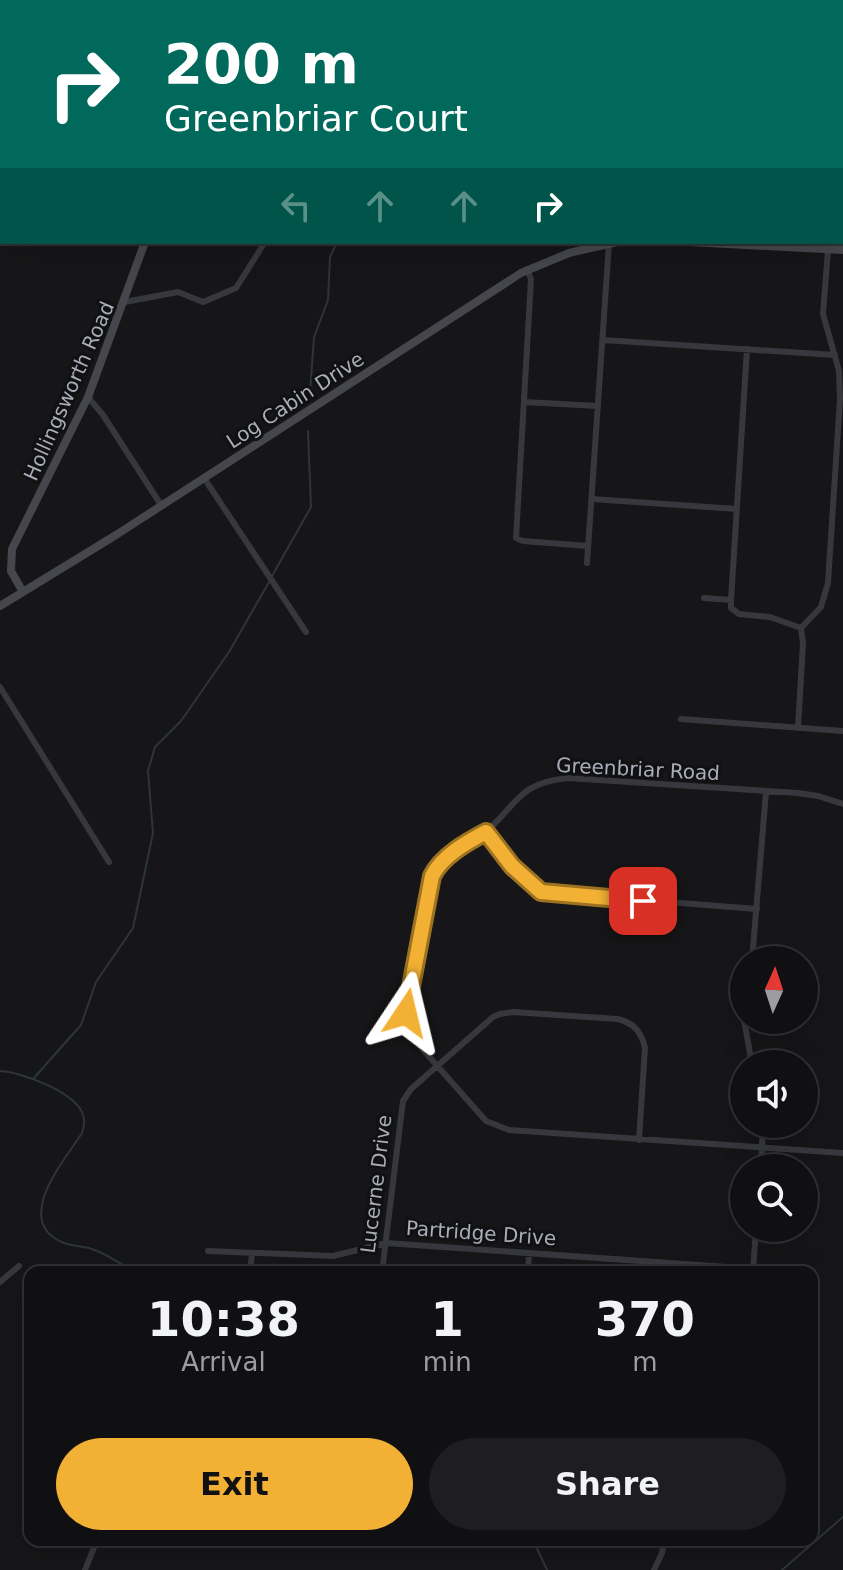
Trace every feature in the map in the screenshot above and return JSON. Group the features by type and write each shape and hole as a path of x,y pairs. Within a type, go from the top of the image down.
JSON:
{"street":[{"name":"Hollingsworth Road","path":"23,592 11,571 12,549 88,397 144,244"},
{"path":"125,302 178,292 203,302 225,293 236,288 264,244"},
{"name":"Log Cabin Drive","path":"0,606 527,269 569,253 609,244"},
{"path":"587,563 613,244"},
{"path":"724,244 843,250"},
{"path":"801,628 821,607 828,583 840,399 839,371 823,314 828,250"},
{"path":"527,269 531,279 515,534 518,540 588,546"},
{"path":"603,340 835,355"},
{"path":"747,349 731,608 739,614 770,617 801,628"},
{"path":"88,397 161,505"},
{"path":"524,402 598,406"},
{"path":"204,478 306,632"},
{"path":"592,499 737,509"},
{"path":"704,598 731,600"},
{"path":"798,728 803,643 801,628"},
{"path":"0,687 109,862"},
{"path":"681,719 843,731"},
{"name":"Greenbriar Road","path":"843,804 818,796 568,778 545,780 515,798 486,832 437,867 427,892 405,1022 410,1035 437,1067 486,1121 496,1126 521,1132 843,1153"},
{"path":"753,946 766,792"},
{"path":"486,832 512,866 541,892 757,909"},
{"name":"Lucerne Drive","path":"383,1266 403,1101 411,1089 493,1017 513,1012 624,1021 637,1030 645,1048 639,1140"},
{"path":"762,1138 762,1154"},
{"path":"753,1266 755,1242"},
{"name":"Partridge Drive","path":"208,1251 333,1256 386,1243 700,1266"},
{"path":"528,1266 529,1253"},
{"path":"251,1266 252,1254"},
{"path":"0,1282 19,1266"},
{"path":"85,1570 95,1546"},
{"path":"654,1570 663,1546"}],"waterway":[{"path":"310,393 314,337 328,300 330,257 336,244"},
{"path":"272,576 311,507 308,431"},
{"path":"33,1079 81,1025 96,982 133,928 153,833 148,771 155,747 181,721 229,652 269,582"},
{"path":"0,1071 22,1075 50,1086 63,1093 81,1110 84,1120 82,1133 46,1191 42,1221 49,1233 64,1243 101,1252 124,1266"},
{"path":"818,1539 843,1517"},
{"path":"536,1546 547,1570"},
{"path":"782,1570 810,1546"}],"route":[{"path":"406,1013 432,876 451,854 479,835 486,832 512,866 541,892 643,901"}]}
